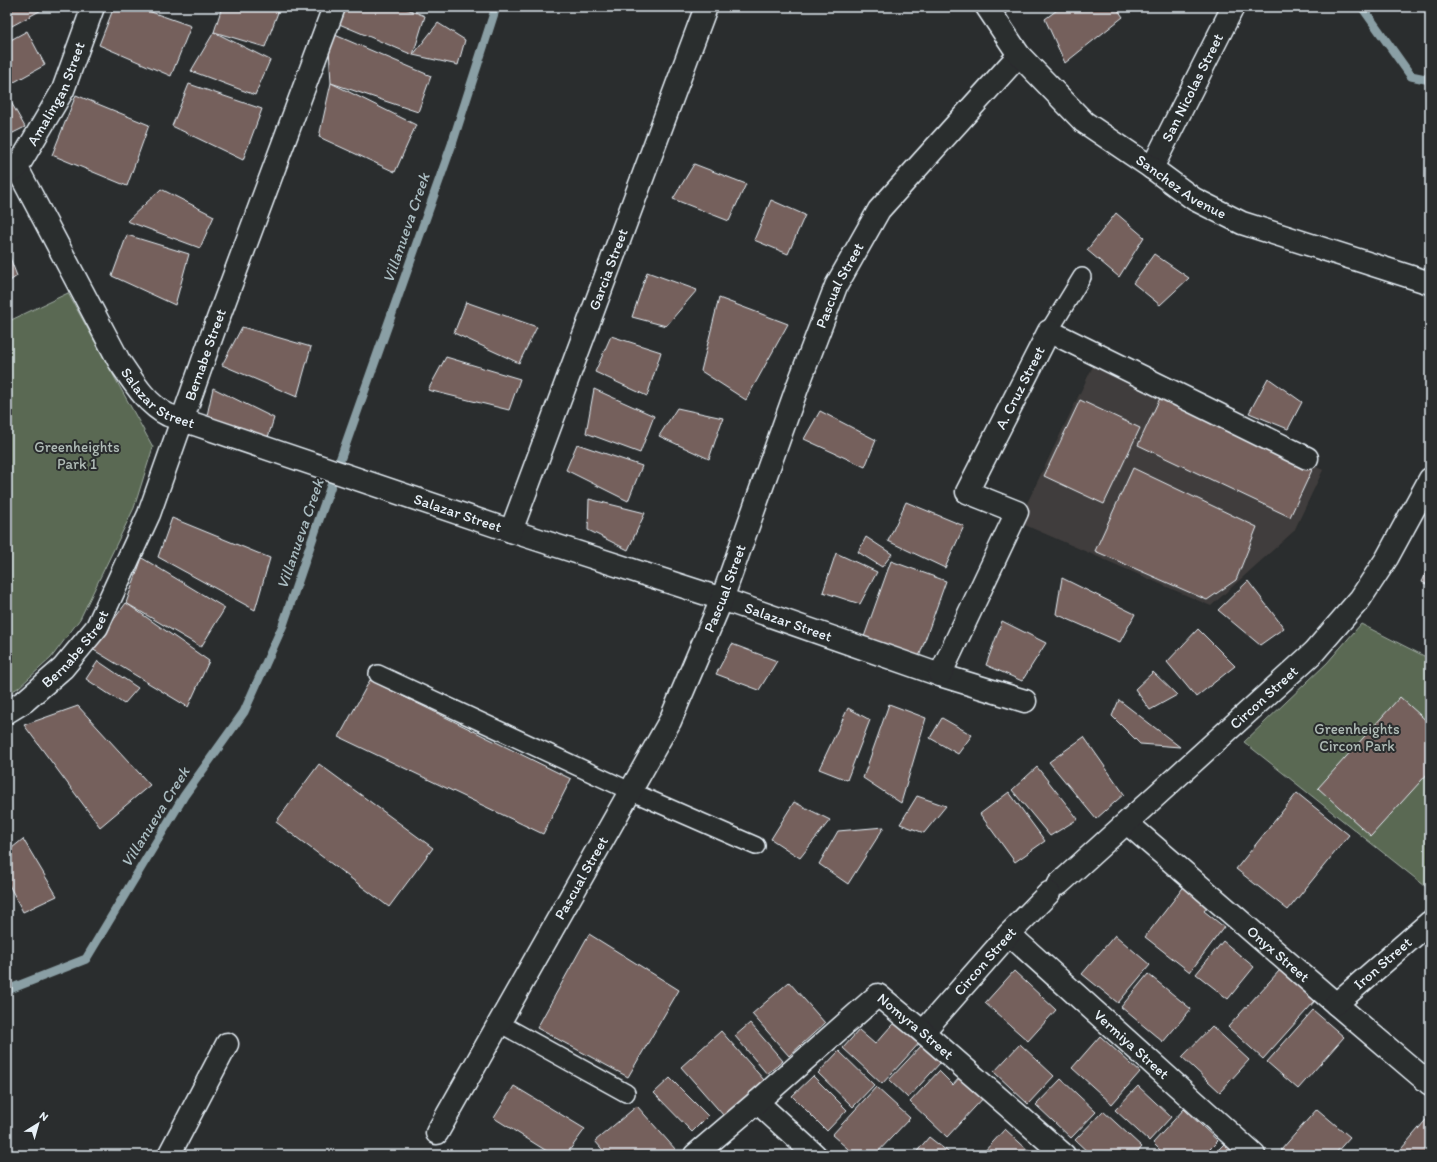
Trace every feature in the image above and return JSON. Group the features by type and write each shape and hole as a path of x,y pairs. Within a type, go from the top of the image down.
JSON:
{"street":[{"name":"Amalingan Street","path":"12,170 63,90 93,7"},
{"name":"Bernabe Street","path":"7,712 25,701 63,668 96,627 149,514 182,419 334,7"},
{"name":"Garcia Street","path":"511,531 706,7"},
{"name":"Sanchez Avenue","path":"987,7 1019,55 1084,122 1152,168 1194,199 1242,223 1430,283"},
{"name":"San Nicolas Street","path":"1152,168 1233,7"},
{"name":"Pascual Street","path":"437,1133 670,721 722,600 796,388 836,286 879,210 1019,55"},
{"name":"Salazar Street","path":"12,170 119,360 134,383 151,404 159,410 314,465 722,600 940,675 1025,701"},
{"name":"A. Cruz Street","path":"940,675 1017,512 967,492 1049,331 1307,458"},
{"name":"Circon Street","path":"923,1032 1009,934 1054,888 1314,652 1360,599 1387,558 1430,479"},
{"name":"Onyx Street","path":"1126,823 1430,1084"},
{"name":"Iron Street","path":"1336,1004 1430,922"},
{"name":"Vermiya Street","path":"1009,934 1254,1155"},
{"name":"Nomyra Street","path":"695,1155 878,995 923,1032 1064,1155"},
{"path":"174,1153 227,1044"},
{"path":"757,1102 815,1155"}],"lane":[{"path":"1049,331 1082,276"},
{"path":"378,674 630,791 756,846"},
{"path":"499,1023 626,1093"}],"shaded area":[{"path":"1094,364 1323,470 1294,531 1211,606 1018,522"}],"green space":[{"name":"Greenheights Park 1","path":"68,293 153,447 134,508 80,619 51,658 18,688 7,694 7,322"},
{"name":"Greenheights Circon Park","path":"1361,624 1430,659 1430,890 1244,742 1327,663"}],"building":[{"path":"7,7 47,7 10,27 7,21"},
{"path":"114,7 137,7 191,26 171,76 99,45"},
{"path":"222,7 280,7 265,47 214,32"},
{"path":"337,7 402,7 425,16 413,55 332,21"},
{"path":"1061,7 1116,7 1123,17 1065,63 1045,19"},
{"path":"438,23 465,40 458,65 413,55"},
{"path":"27,31 45,65 7,86 7,42"},
{"path":"214,32 270,60 255,95 191,71"},
{"path":"328,32 431,76 418,112 331,83"},
{"path":"331,83 416,125 395,172 319,137"},
{"path":"189,84 262,109 243,160 172,126"},
{"path":"7,95 25,127 7,136"},
{"path":"76,95 149,125 127,186 52,155"},
{"path":"694,164 746,184 729,221 673,199"},
{"path":"161,189 214,216 200,248 127,221"},
{"path":"771,200 805,215 788,254 754,240"},
{"path":"1116,213 1144,237 1119,277 1087,250"},
{"path":"127,235 189,254 175,305 112,276"},
{"path":"7,250 17,276 7,283"},
{"path":"1154,254 1189,278 1160,305 1133,283"},
{"path":"647,272 697,290 666,326 632,317"},
{"path":"719,298 788,324 746,400 701,371"},
{"path":"466,302 537,327 519,363 454,333"},
{"path":"242,327 311,347 297,397 222,365"},
{"path":"611,336 661,352 647,396 595,372"},
{"path":"446,357 520,379 509,410 428,390"},
{"path":"1268,378 1302,402 1288,429 1249,413"},
{"path":"213,388 274,418 265,447 205,425"},
{"path":"594,389 654,416 640,453 586,433"},
{"path":"1160,398 1312,470 1290,517 1138,445"},
{"path":"1080,400 1140,428 1104,504 1044,476"},
{"path":"677,408 723,418 709,459 659,436"},
{"path":"820,411 876,440 865,467 804,439"},
{"path":"577,444 642,466 628,501 566,470"},
{"path":"1133,468 1257,527 1236,580 1207,600 1095,551"},
{"path":"589,499 645,513 628,550 588,530"},
{"path":"906,502 964,526 945,568 888,541"},
{"path":"172,518 270,558 255,610 158,557"},
{"path":"866,537 892,554 882,567 858,552"},
{"path":"836,553 877,572 860,604 823,592"},
{"path":"142,558 225,608 201,647 126,603"},
{"path":"891,561 946,581 919,657 864,637"},
{"path":"1430,565 1430,586 1422,582"},
{"path":"1062,578 1135,614 1120,642 1056,614"},
{"path":"1248,581 1284,628 1260,645 1218,610"},
{"path":"126,603 209,661 188,707 92,649"},
{"path":"1002,621 1046,643 1022,681 986,665"},
{"path":"1198,629 1235,666 1196,697 1167,662"},
{"path":"732,644 777,661 759,690 716,674"},
{"path":"98,661 138,688 124,704 86,679"},
{"path":"1153,672 1177,695 1150,710 1135,689"},
{"path":"370,680 571,779 543,834 339,737"},
{"path":"1400,697 1430,724 1430,771 1371,836 1318,788"},
{"path":"1119,700 1180,747 1140,744 1112,716"},
{"path":"889,704 926,718 901,803 863,778"},
{"path":"78,706 150,785 100,827 24,725"},
{"path":"848,708 870,720 847,780 819,769"},
{"path":"942,718 972,735 958,754 930,738"},
{"path":"1084,737 1124,794 1096,819 1049,762"},
{"path":"319,764 433,848 389,907 276,822"},
{"path":"1037,767 1078,819 1050,836 1012,790"},
{"path":"1009,792 1045,841 1015,862 980,814"},
{"path":"1297,793 1349,835 1288,910 1236,869"},
{"path":"917,796 946,806 924,833 900,824"},
{"path":"794,802 830,820 800,858 771,839"},
{"path":"884,827 848,884 819,864 838,831"},
{"path":"23,839 57,896 23,912 7,881 7,852"},
{"path":"1189,880 1214,899 1204,911 1224,927 1190,972 1145,937"},
{"path":"589,934 679,990 628,1077 537,1028"},
{"path":"1115,935 1150,965 1118,1003 1082,974"},
{"path":"1223,941 1254,967 1228,999 1196,974"},
{"path":"1280,970 1315,1001 1263,1059 1228,1027"},
{"path":"1014,971 1056,1010 1028,1041 985,1003"},
{"path":"1148,974 1191,1009 1163,1042 1121,1007"},
{"path":"789,982 825,1023 789,1056 752,1014"},
{"path":"1313,1010 1344,1037 1298,1089 1267,1062"},
{"path":"899,1017 923,1039 882,1084 843,1048 859,1030 875,1044"},
{"path":"750,1023 783,1061 767,1074 735,1036"},
{"path":"1212,1026 1249,1060 1220,1092 1182,1057"},
{"path":"721,1031 764,1080 724,1116 681,1067"},
{"path":"1100,1036 1140,1072 1112,1104 1072,1068"},
{"path":"923,1044 941,1062 908,1098 889,1080"},
{"path":"1020,1044 1054,1076 1028,1104 994,1072"},
{"path":"839,1051 874,1085 853,1107 818,1073"},
{"path":"939,1071 953,1085 965,1071 988,1093 947,1137 910,1102"},
{"path":"813,1076 847,1110 827,1131 792,1096"},
{"path":"670,1078 708,1116 692,1132 654,1093"},
{"path":"1061,1079 1096,1112 1071,1138 1036,1105"},
{"path":"514,1086 585,1129 566,1155 553,1155 494,1118"},
{"path":"1138,1086 1171,1117 1149,1141 1115,1110"},
{"path":"876,1087 910,1118 875,1155 855,1155 832,1135"},
{"path":"637,1106 676,1150 670,1155 607,1155 595,1141"},
{"path":"1184,1109 1218,1141 1204,1155 1165,1155 1153,1143"},
{"path":"1317,1109 1350,1137 1334,1155 1287,1155 1281,1150"},
{"path":"1103,1111 1142,1147 1135,1155 1091,1155 1075,1140"},
{"path":"1430,1115 1430,1155 1396,1155"},
{"path":"1005,1129 1033,1155 981,1155"},
{"path":"929,1137 952,1155 914,1155"},
{"path":"1225,1143 1238,1155 1213,1155"}],"waterway":[{"name":"Villanueva Creek","path":"10,989 86,959 184,796 244,712 283,625 452,144 496,7"},
{"path":"1362,7 1411,76 1430,80"}]}
